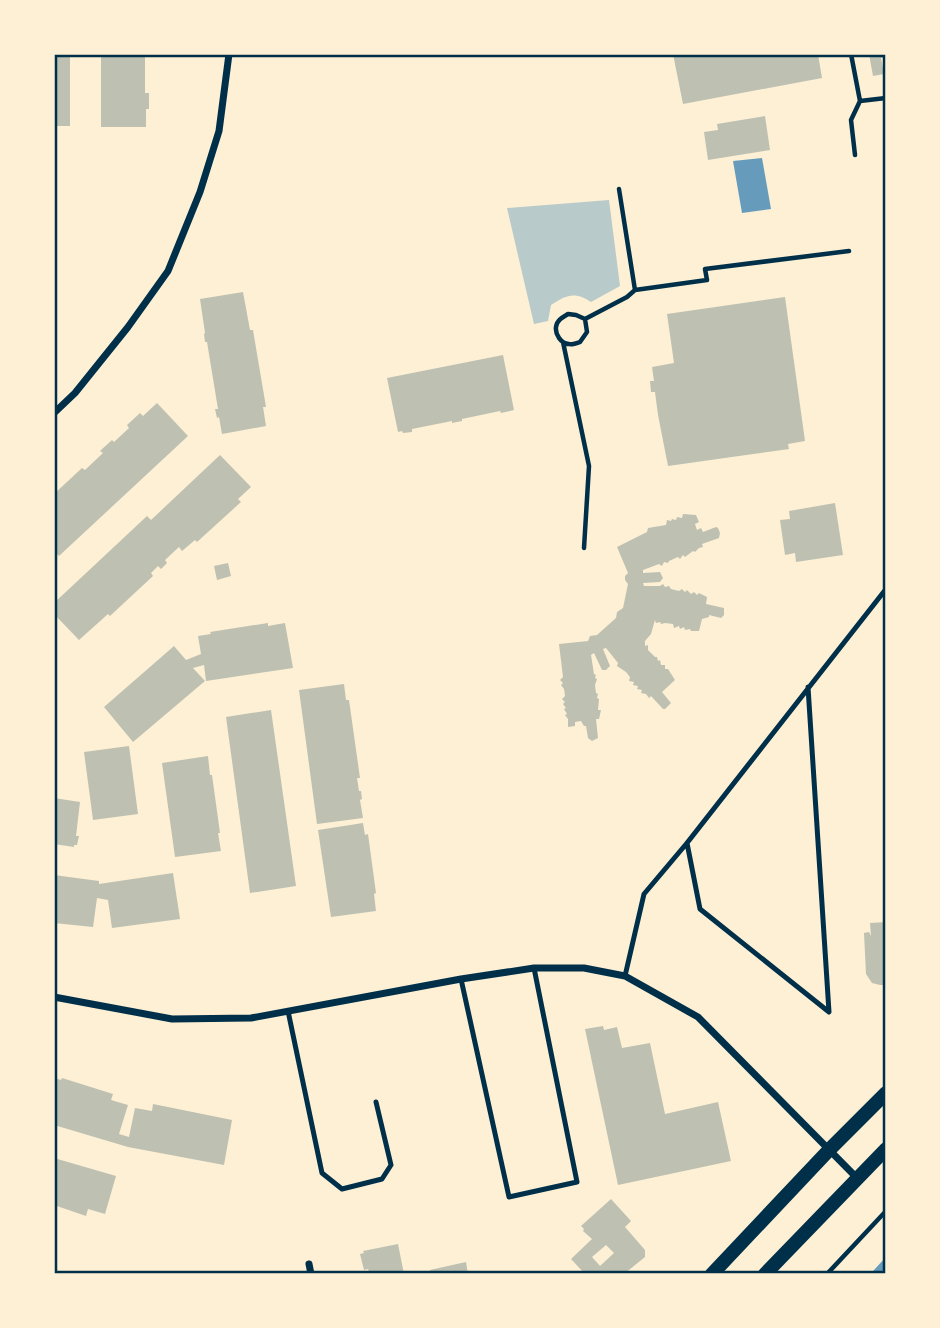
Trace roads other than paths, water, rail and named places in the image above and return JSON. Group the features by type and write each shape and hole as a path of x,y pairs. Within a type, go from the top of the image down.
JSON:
{"main road":[{"path":"712,1274 886,1093"},
{"path":"765,1274 886,1149"}],"street":[{"path":"54,413 106,356 168,271 200,192 219,131 229,54"},
{"path":"54,997 172,1018 251,1018 534,968 584,968 625,976 698,1017 856,1178"},
{"path":"309,1264 311,1274"}],"lane":[{"path":"625,976 644,894 886,589"},
{"path":"687,843 699,909 829,1012 808,687"},
{"path":"461,979 509,1198 577,1182 534,968"},
{"path":"288,1011 322,1173 342,1189 382,1179 391,1165 376,1102"}],"water":[{"path":"762,158 771,209 742,213 733,161"}],"waterway":[{"path":"875,1274 886,1262"}]}
